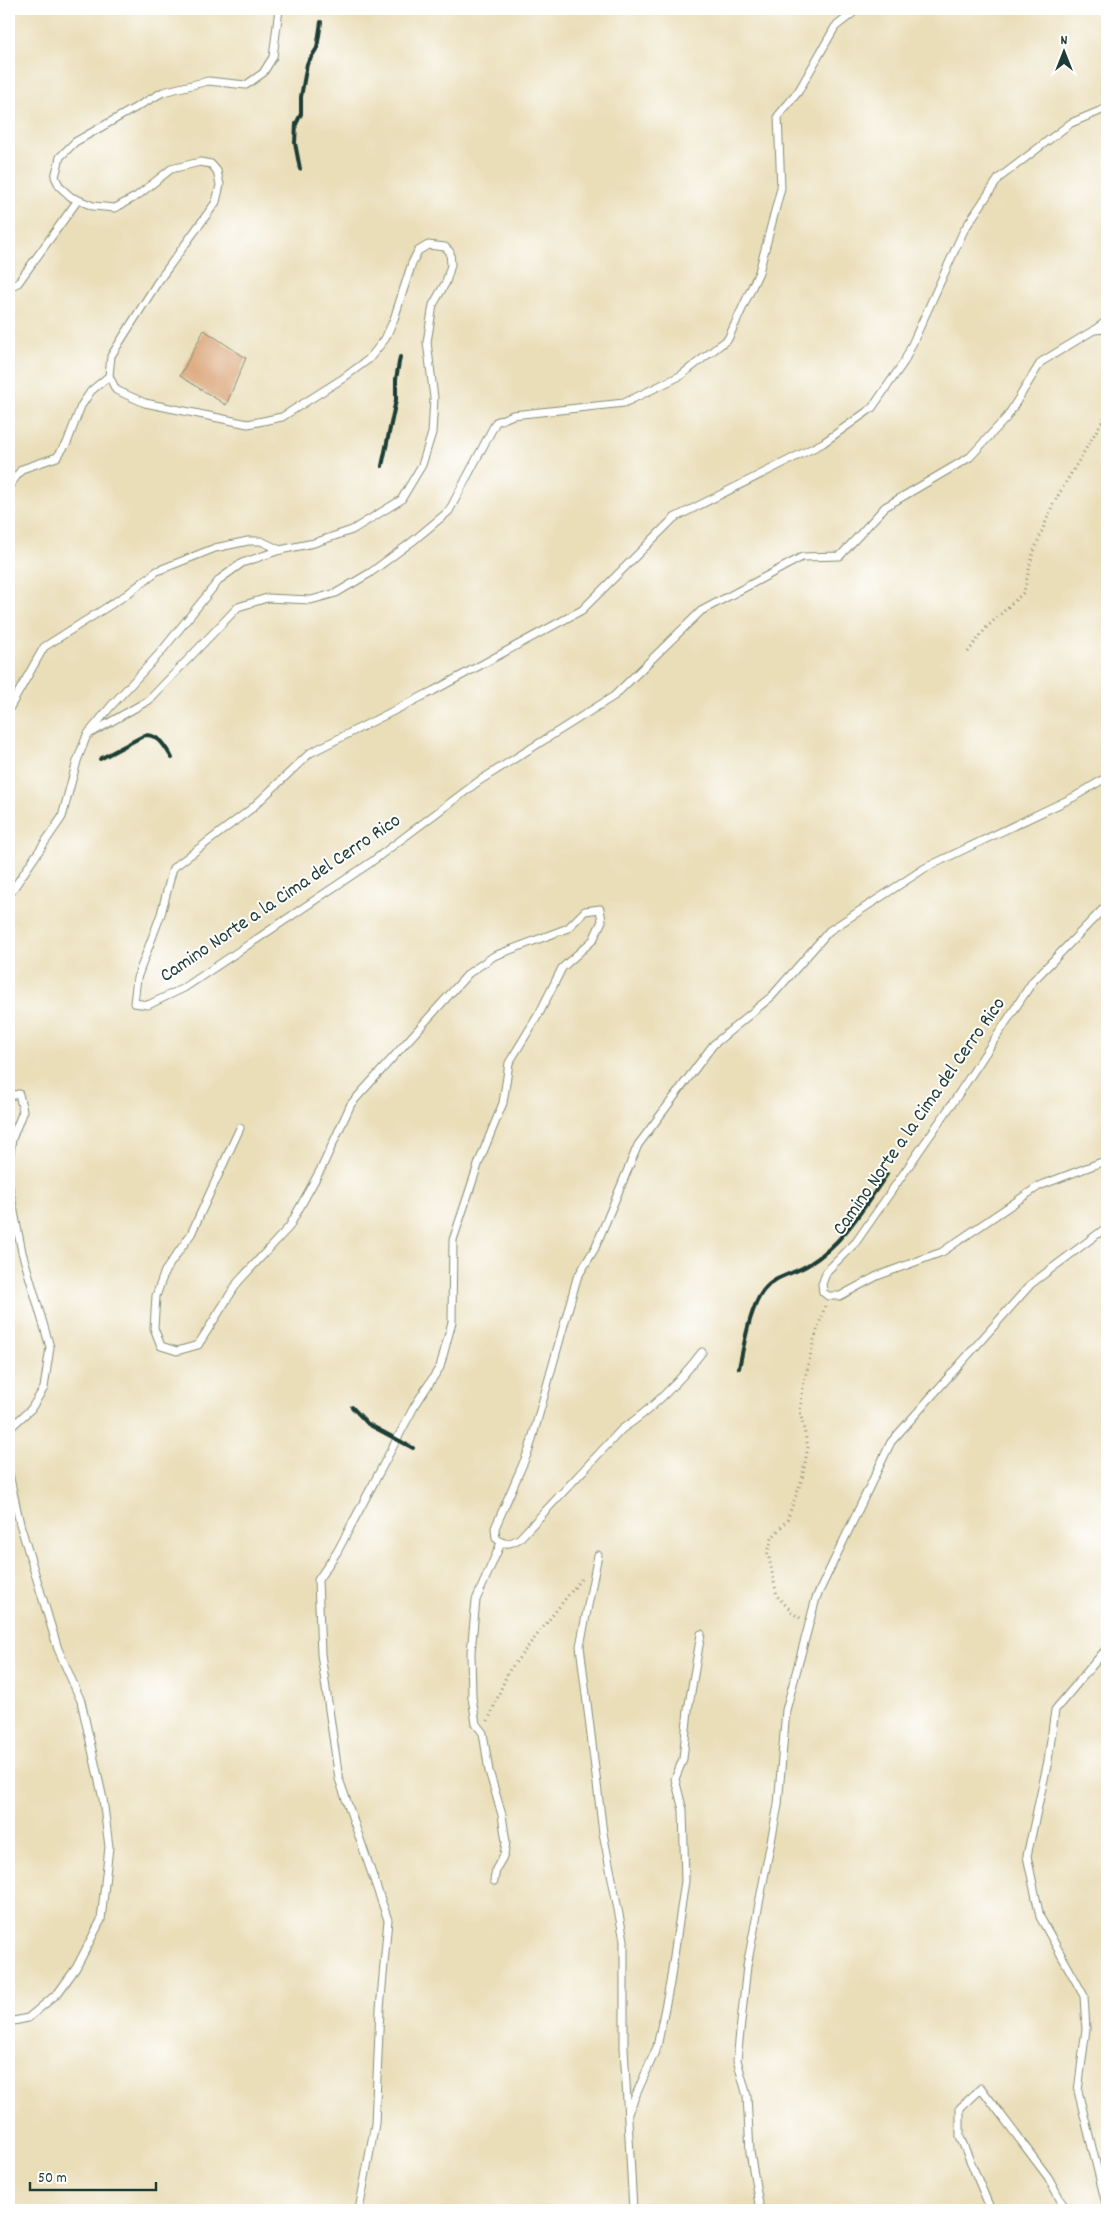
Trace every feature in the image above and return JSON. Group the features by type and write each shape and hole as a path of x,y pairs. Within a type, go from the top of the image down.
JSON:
{"lane":[{"path":"9,895 62,817 76,762 88,735 220,579 242,563 280,550 314,543 352,530 401,500 422,465 432,433 434,398 427,342 433,305 446,282 451,264 450,252 444,247 428,245 418,251 385,339 369,359 342,379 282,417 248,424 145,404 116,390 109,376 111,356 157,282 216,202 220,185 218,171 211,164 200,162 172,169 137,196 115,208 92,206 78,200 60,187 55,177 60,157 75,142 163,92 208,80 246,85 263,74 273,57 279,9"},
{"path":"88,735 149,700 238,607 267,598 311,600 336,593 370,573 413,541 448,511 496,422 513,415 624,403 680,376 728,339 758,272 781,188 778,116 798,92 835,28 858,9"},
{"name":"Camino Norte a la Cima del Cerro Rico","path":"1107,108 1072,123 999,178 964,230 904,362 872,408 823,443 674,518 582,610 433,691 310,753 251,809 173,868 161,914 137,978 134,1003 148,1005 184,988 370,863 479,781 614,696 701,611 802,558 840,556 884,507 970,457 1007,418 1041,362 1094,330 1107,329"},
{"path":"9,293 78,200"},
{"path":"9,287 18,283"},
{"path":"1094,330 1107,321"},
{"path":"9,486 22,469 57,457 67,443 81,406 91,391 109,376"},
{"path":"9,709 44,647 113,604 157,571 214,548 248,541 261,541 280,550"},
{"path":"702,1352 682,1378 641,1417 622,1429 520,1538 512,1543 501,1543 496,1538 495,1528 529,1450 577,1278 595,1248 638,1145 713,1044 772,996 830,931 925,868 1074,797 1107,777"},
{"name":"Camino Norte a la Cima del Cerro Rico","path":"828,1296 823,1292 822,1284 827,1271 856,1242 956,1098 1033,981 1107,905"},
{"path":"240,1128 191,1234 164,1271 156,1296 154,1328 161,1346 177,1351 198,1345 238,1282 289,1227 322,1167 351,1104 469,973 494,956 568,928 585,911 600,909 602,921 593,940 562,968 540,1012 509,1062 503,1103 479,1162 453,1240 452,1322 440,1367 414,1407 337,1552 318,1580 321,1654 339,1779 388,1920 380,2009 375,2124 359,2210"},
{"path":"9,1096 19,1094 23,1111 12,1139 9,1160"},
{"path":"828,1296 840,1296 877,1276 942,1252 1039,1186 1107,1160"},
{"path":"9,1187 22,1252 50,1347 44,1388 31,1409 9,1429"},
{"path":"760,2210 750,2152 747,2096 737,2060 747,1966 778,1805 786,1710 816,1598 891,1442 1031,1284 1107,1227"},
{"path":"9,1474 20,1524 58,1649 81,1701 103,1799 109,1847 101,1920 76,1968 58,1993 28,2018 9,2022"},
{"path":"494,1882 496,1869 504,1855 506,1842 502,1815 489,1771 482,1733 476,1724 472,1697 471,1652 476,1600 501,1543"},
{"path":"598,1555 580,1646 603,1833 624,1940 626,2116 633,2210"},
{"path":"626,2116 657,2047 670,1983 685,1881 683,1810 675,1779 683,1759 688,1710 701,1634"},
{"path":"1107,1648 1055,1710 1048,1761 1027,1856 1040,1917 1084,1996 1086,2029 1078,2091 1107,2208"},
{"path":"991,2210 960,2136 960,2108 981,2088 1048,2178 1066,2210"}],"path":[{"path":"968,652 986,628 1024,592 1032,556 1053,504 1107,413"},
{"path":"810,1622 794,1614 777,1596 768,1553 772,1538 787,1520 802,1479 808,1448 800,1412 803,1386 814,1340 828,1296"},
{"path":"482,1733 508,1672 582,1578"}],"building":[{"path":"204,330 246,358 226,405 180,376"}],"railway":[{"path":"300,169 295,143 296,124 301,114 301,97 307,64 317,48 321,22"},
{"path":"382,466 396,400 396,379 400,357"},
{"path":"100,759 145,735 158,739 172,758"},
{"path":"739,1368 754,1308 763,1291 778,1278 808,1265 832,1246 852,1224 887,1174"},
{"path":"352,1407 368,1424 413,1448"}]}
